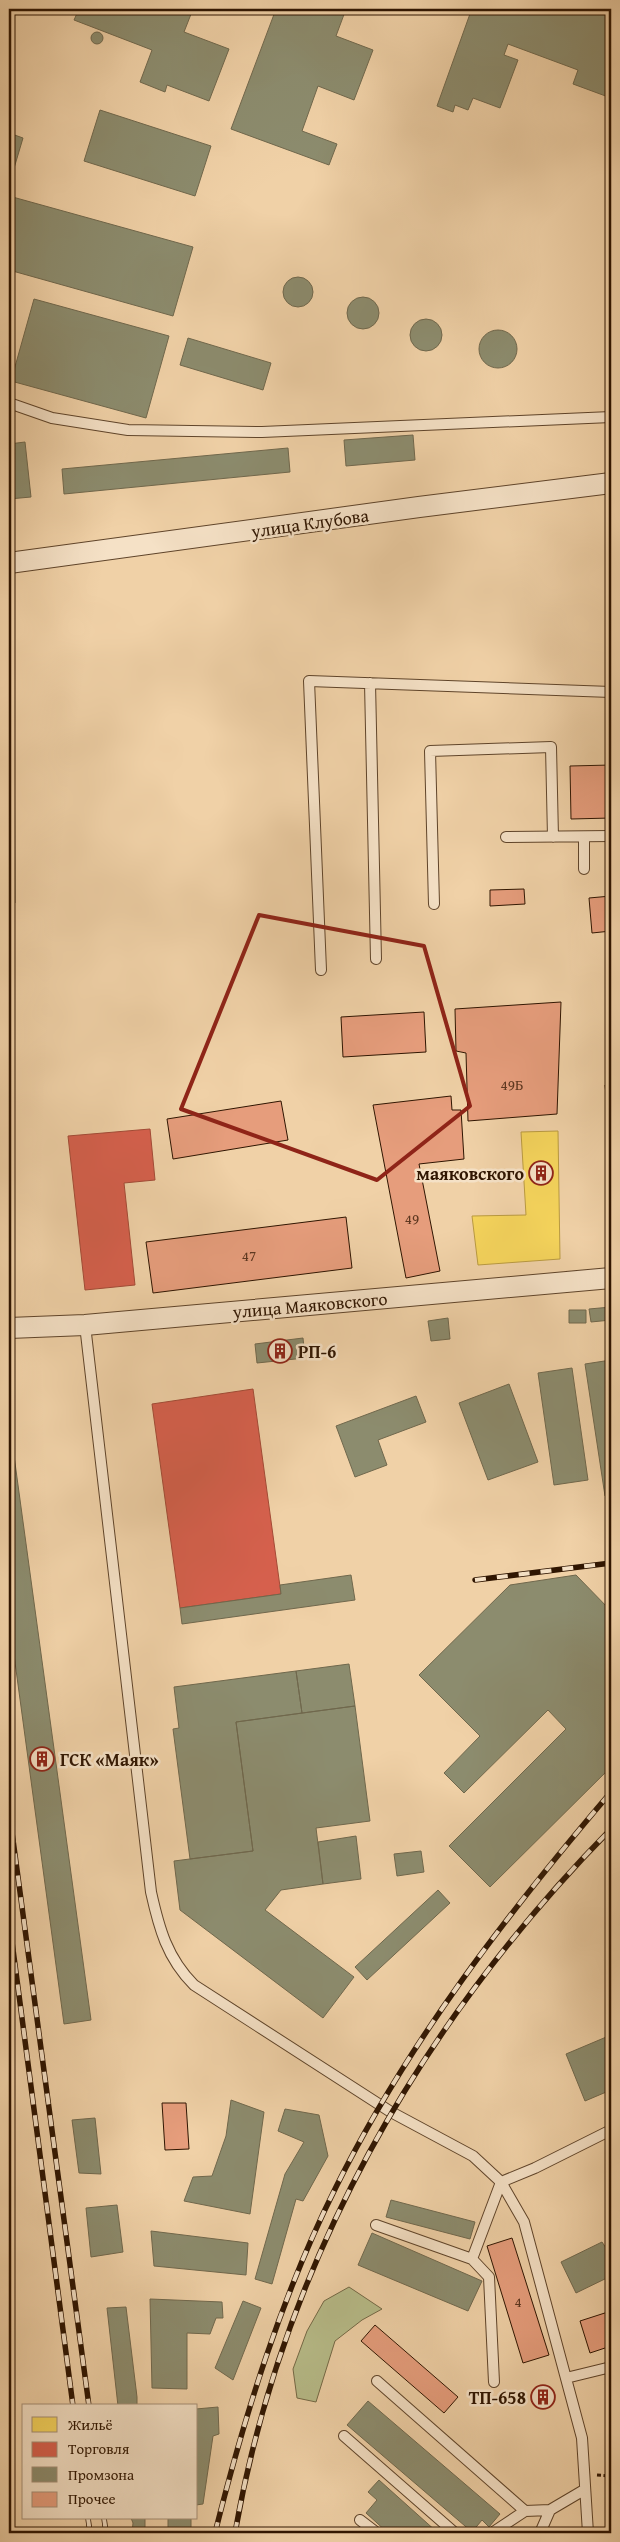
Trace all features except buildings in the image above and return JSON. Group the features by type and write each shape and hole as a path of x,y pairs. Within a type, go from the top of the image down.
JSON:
{"street":[{"name":"улица Клубова","path":"9,563 419,507 611,483"},
{"name":"улица Маяковского","path":"9,1328 85,1325 611,1278"}],"lane":[{"path":"9,403 52,418 128,430 262,432 611,417"},
{"path":"321,970 310,681 611,692"},
{"path":"370,683 376,959"},
{"path":"434,904 430,751 551,747 553,837"},
{"path":"584,836 584,869"},
{"path":"506,837 611,836"},
{"path":"85,1325 152,1892 158,1922 168,1951 178,1970 194,1985 391,2112 473,2156 501,2182 524,2222 582,2438 588,2533"},
{"path":"472,2259 501,2182 611,2130"},
{"path":"376,2225 472,2259 489,2277 494,2382"},
{"path":"566,2378 611,2367"},
{"path":"377,2381 525,2511"},
{"path":"344,2436 455,2533"},
{"path":"492,2533 525,2511 550,2510 584,2490"},
{"path":"540,2533 550,2510"},
{"path":"360,2520 377,2533"}],"highlighted area":[{"path":"259,915 424,946 470,1106 377,1180 181,1109"}],"green space":[{"path":"349,2287 382,2309 362,2320 335,2341 316,2402 297,2398 293,2369 307,2331 324,2301"}],"railway":[{"path":"475,1580 611,1563"},
{"path":"215,2533 252,2400 281,2313 316,2229 364,2133 427,2030 497,1932 611,1792"},
{"path":"9,1810 89,2404"},
{"path":"235,2533 257,2433 287,2337 324,2243 369,2153 420,2066 478,1983 542,1904 611,1829"},
{"path":"9,1919 73,2404"},
{"path":"88,2520 90,2533"},
{"path":"104,2520 106,2533"}],"place":[{"name":"маяковского","path":"541,1173"},
{"name":"РП-6","path":"280,1351"},
{"name":"ГСК «Маяк»","path":"42,1759"},
{"name":"ТП-658","path":"543,2397"}]}
